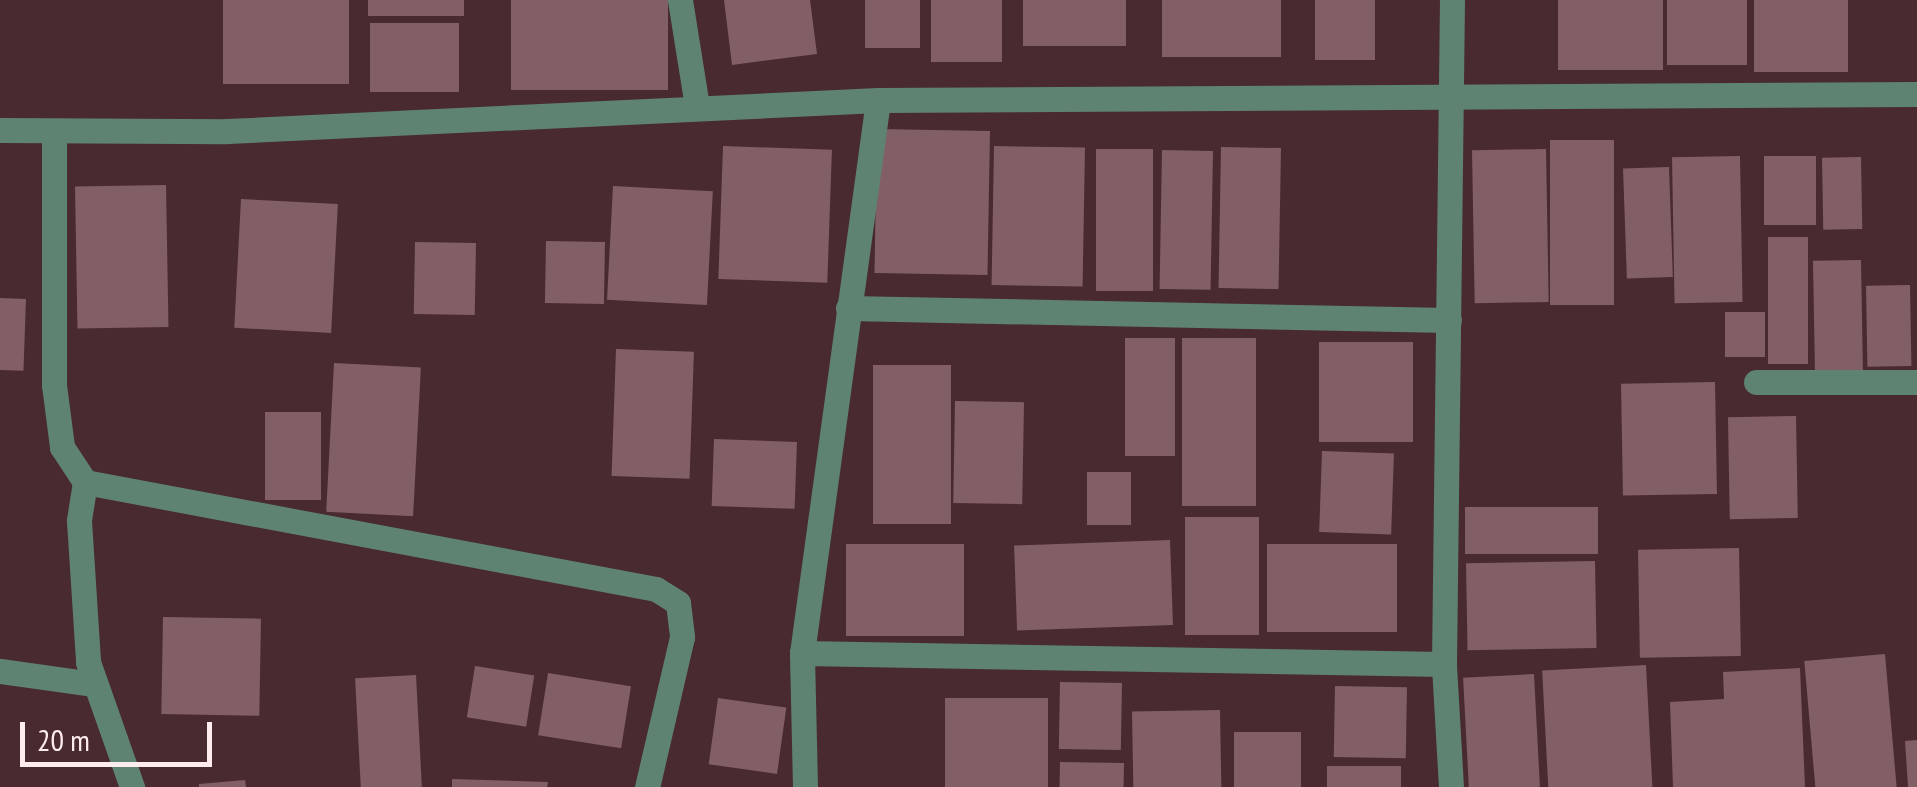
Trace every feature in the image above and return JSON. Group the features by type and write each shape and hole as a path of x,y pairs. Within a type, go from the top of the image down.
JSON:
{"street":[{"path":"680,0 697,106"},
{"path":"1451,787 1444,664 1452,0"},
{"path":"0,130 227,131 878,100 1917,94"},
{"path":"805,787 802,653 878,100"},
{"path":"54,131 54,385 62,447 85,482 79,521 94,684 127,760 132,787"},
{"path":"848,308 1449,320"},
{"path":"1756,382 1917,382"},
{"path":"85,482 656,589 678,603 682,637 647,787"},
{"path":"802,653 1444,664"},
{"path":"0,671 94,684"}],"building":[{"path":"223,0 349,0 349,84 223,84"},
{"path":"368,0 464,0 464,16 368,16"},
{"path":"511,0 668,0 668,90 511,90"},
{"path":"724,0 810,0 817,54 732,65"},
{"path":"865,0 920,0 920,48 865,48"},
{"path":"931,0 1002,0 1002,62 931,62"},
{"path":"1023,0 1126,0 1126,46 1023,46"},
{"path":"1162,0 1281,0 1281,57 1162,57"},
{"path":"1315,0 1375,0 1375,60 1315,60"},
{"path":"1558,0 1663,0 1663,70 1558,70"},
{"path":"1667,0 1747,0 1747,65 1667,65"},
{"path":"1754,0 1848,0 1848,72 1754,72"},
{"path":"370,23 459,23 459,92 370,92"},
{"path":"877,129 990,131 987,275 874,273"},
{"path":"1550,140 1614,140 1614,305 1550,305"},
{"path":"723,146 832,150 827,283 718,279"},
{"path":"994,146 1085,148 1083,287 992,285"},
{"path":"1221,147 1281,148 1279,289 1219,288"},
{"path":"1096,149 1153,149 1153,291 1096,291"},
{"path":"1546,149 1549,302 1475,303 1472,150"},
{"path":"1162,150 1213,151 1211,290 1160,289"},
{"path":"1740,156 1743,302 1675,303 1672,157"},
{"path":"1764,156 1816,156 1816,225 1764,225"},
{"path":"1861,157 1862,229 1823,230 1822,158"},
{"path":"1669,167 1673,277 1627,279 1623,169"},
{"path":"166,185 168,327 77,329 75,187"},
{"path":"613,186 713,191 707,305 607,300"},
{"path":"241,199 338,204 331,333 234,328"},
{"path":"1768,237 1808,237 1808,364 1768,364"},
{"path":"546,241 605,242 604,304 545,303"},
{"path":"415,242 476,243 475,315 414,314"},
{"path":"1861,260 1863,371 1815,372 1813,261"},
{"path":"1910,285 1911,366 1867,367 1866,286"},
{"path":"0,298 26,299 23,371 0,370"},
{"path":"1725,312 1765,312 1765,357 1725,357"},
{"path":"1125,338 1175,338 1175,456 1125,456"},
{"path":"1182,338 1256,338 1256,506 1182,506"},
{"path":"1319,342 1413,342 1413,442 1319,442"},
{"path":"616,349 694,352 690,479 612,476"},
{"path":"334,363 421,368 413,516 326,512"},
{"path":"873,365 951,365 951,524 873,524"},
{"path":"1715,382 1717,494 1623,496 1621,384"},
{"path":"955,401 1024,402 1022,504 953,503"},
{"path":"265,412 321,412 321,500 265,500"},
{"path":"1796,416 1798,518 1730,519 1728,417"},
{"path":"714,439 797,442 795,509 712,506"},
{"path":"1322,451 1394,454 1391,534 1319,532"},
{"path":"1087,472 1131,472 1131,525 1087,525"},
{"path":"1465,507 1598,507 1598,554 1465,554"},
{"path":"1185,517 1259,517 1259,635 1185,635"},
{"path":"1170,540 1173,625 1017,630 1014,545"},
{"path":"846,544 964,544 964,636 846,636"},
{"path":"1267,544 1397,544 1397,632 1267,632"},
{"path":"1739,548 1741,656 1640,658 1638,550"},
{"path":"1595,561 1597,648 1468,650 1466,563"},
{"path":"163,617 261,619 259,716 161,714"},
{"path":"1885,654 1897,787 1815,787 1804,661"},
{"path":"1646,665 1652,787 1548,787 1542,670"},
{"path":"475,666 534,675 526,727 467,717"},
{"path":"1800,668 1805,787 1673,787 1670,702 1724,699 1723,672"},
{"path":"548,673 631,686 621,748 538,735"},
{"path":"1534,674 1540,787 1469,787 1463,678"},
{"path":"416,675 422,787 361,787 355,678"},
{"path":"1060,682 1122,683 1121,750 1059,749"},
{"path":"1335,686 1407,687 1406,758 1334,757"},
{"path":"718,698 786,708 777,774 709,764"},
{"path":"945,698 1048,698 1048,787 945,787"},
{"path":"1220,710 1221,787 1133,787 1132,712"},
{"path":"1234,732 1301,732 1301,787 1234,787"},
{"path":"1917,740 1917,787 1908,787 1905,741"},
{"path":"1060,762 1124,763 1124,787 1060,787"},
{"path":"1327,766 1401,766 1401,787 1327,787"},
{"path":"452,779 548,782 547,787 452,787"},
{"path":"245,780 246,787 199,787 199,784"}]}
